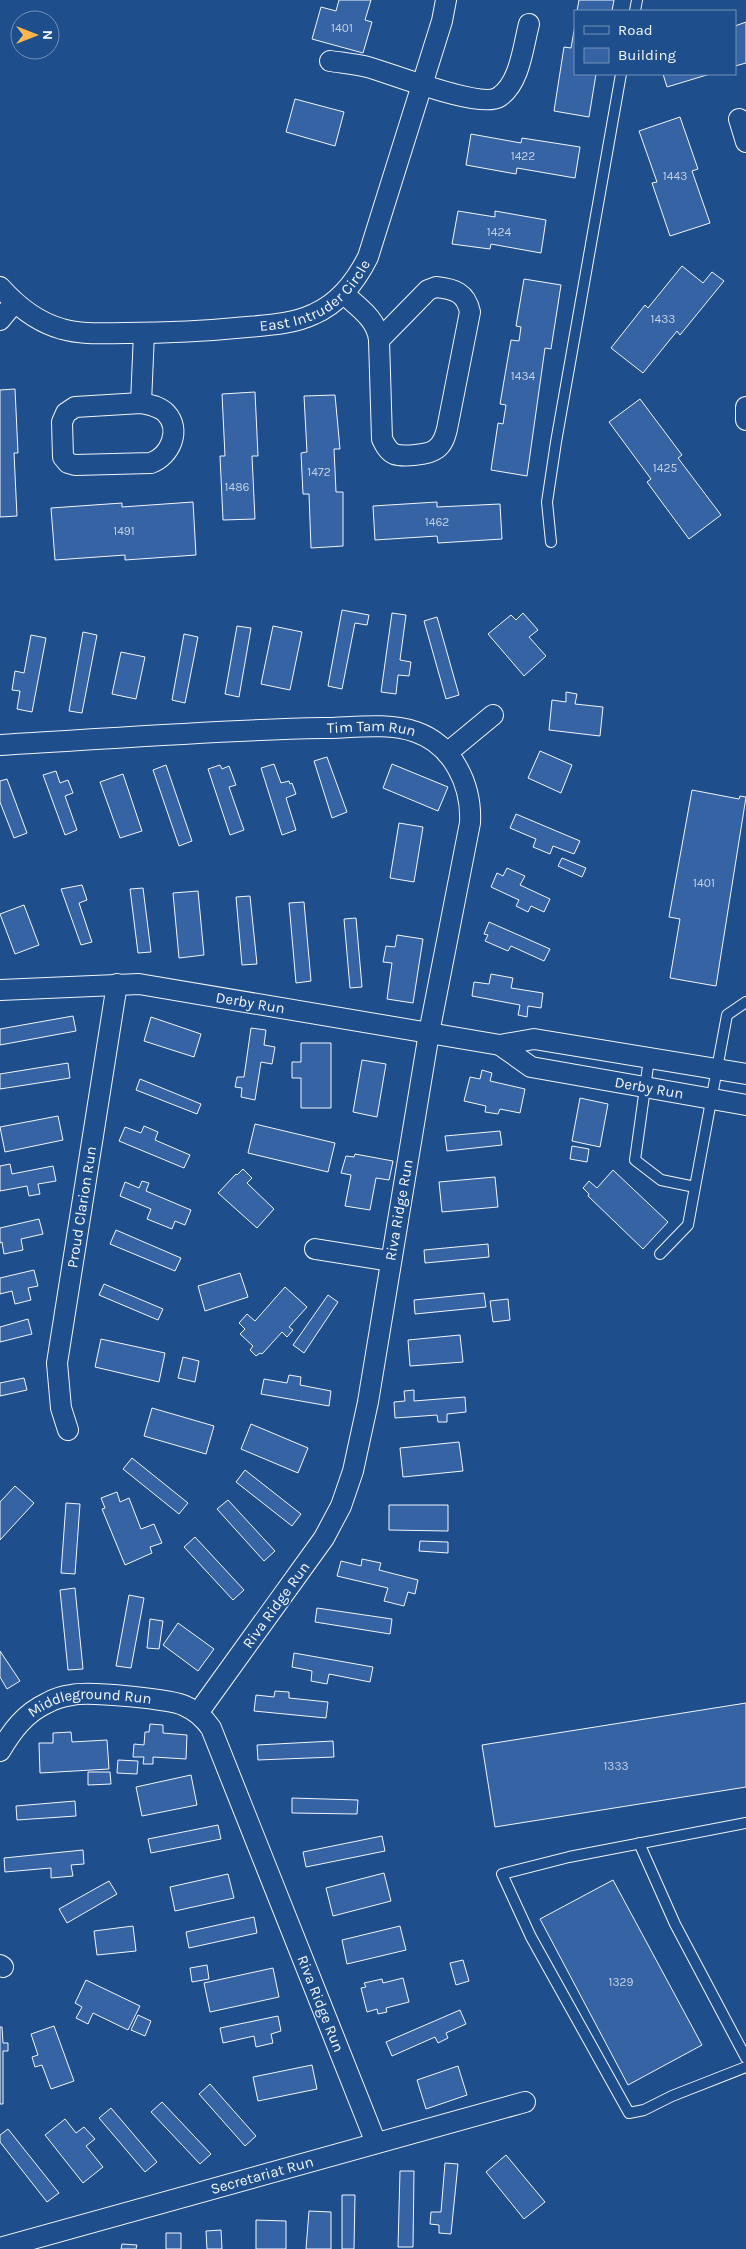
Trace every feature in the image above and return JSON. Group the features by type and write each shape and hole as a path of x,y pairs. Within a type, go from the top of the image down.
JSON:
{"street":[{"name":"East Intruder Circle","path":"0,287 14,303 38,320 62,329 82,333 184,333 287,323 314,314 344,294 360,274 368,258 423,84 442,21 446,0"},
{"path":"330,61 369,67 457,95 484,101 494,100 501,96 516,74 529,24"},
{"path":"740,120 746,142"},
{"path":"344,294 373,320 378,331 382,439 386,448 395,454 424,455 436,450 444,441 447,429 470,312 468,301 460,292 452,289 436,287 428,290 379,340"},
{"path":"0,320 14,303"},
{"path":"141,403 144,333"},
{"path":"141,403 156,406 166,413 172,424 173,436 167,452 159,460 151,464 75,465 68,463 63,457 62,422 66,413 75,407 141,403"},
{"path":"746,407 746,420"},
{"path":"447,753 493,715"},
{"name":"Tim Tam Run","path":"0,745 299,728 396,727 416,732 431,740 447,753 460,770 467,789 470,823 429,1033"},
{"name":"Proud Clarion Run","path":"68,1430 61,1408 57,1363 117,984"},
{"name":"Derby Run","path":"0,990 139,984 500,1045 534,1039 746,1074"},
{"name":"Riva Ridge Run","path":"376,2143 210,1728 198,1713 324,1538 341,1506 353,1471 368,1402 429,1033"},
{"name":"Derby Run","path":"500,1045 531,1067 746,1105"},
{"path":"316,1249 390,1260"},
{"name":"Middleground Run","path":"0,1751 14,1728 31,1713 46,1703 72,1694 91,1693 184,1704 198,1713"},
{"name":"Secretariat Run","path":"0,2248 525,2102"}],"lane":[{"path":"551,542 547,502 556,442 622,75"},
{"path":"660,1254 688,1225 727,1015 746,1002"},
{"path":"649,1058 634,1160 661,1180 695,1187"},
{"path":"746,1823 569,1856 502,1874 511,1897 549,1970 629,2113 644,2110 672,2096 746,2067"},
{"path":"640,1842 675,1924 746,2058"}],"building":[{"path":"339,0 371,0 365,20 372,22 363,53 312,39 321,7 336,11"},
{"path":"579,0 614,0 612,10 577,10"},
{"path":"746,22 746,63 736,66 736,26"},
{"path":"574,31 574,75 596,75 589,117 554,111 564,47 571,48"},
{"path":"663,75 707,75 667,87"},
{"path":"295,99 344,112 335,146 286,132"},
{"path":"680,117 698,169 692,171 710,223 670,236 652,183 657,182 639,131"},
{"path":"471,134 521,143 522,138 580,147 575,178 517,168 516,174 466,165"},
{"path":"458,211 495,217 495,211 546,220 541,253 491,244 490,249 452,244"},
{"path":"682,266 703,283 712,272 724,281 680,335 677,331 643,373 611,348 645,305 648,308"},
{"path":"524,279 561,285 551,349 545,348 527,476 491,470 498,423 503,424 506,405 500,404 511,340 519,341 521,327 516,326"},
{"path":"15,389 18,453 14,453 17,516 0,517 0,390"},
{"path":"255,392 258,456 252,456 255,519 223,520 220,456 225,456 222,394"},
{"path":"335,395 340,449 334,449 336,492 343,492 343,546 311,548 309,494 303,494 301,453 307,452 304,396"},
{"path":"640,399 682,455 678,458 721,515 689,539 647,482 651,479 609,422"},
{"path":"193,502 196,555 125,560 125,555 55,560 51,508 122,503 122,507"},
{"path":"437,502 437,507 500,504 502,539 438,543 437,536 375,540 373,506"},
{"path":"342,610 369,615 367,625 355,623 342,689 328,686"},
{"path":"392,613 406,615 400,660 411,662 409,676 398,675 396,694 381,692"},
{"path":"523,613 538,630 529,637 546,656 524,676 488,634 511,615 516,620"},
{"path":"437,617 459,695 446,699 424,621"},
{"path":"237,626 251,628 239,697 225,694"},
{"path":"273,626 302,632 290,690 261,684"},
{"path":"83,632 97,635 82,713 69,711"},
{"path":"184,634 198,637 185,703 172,700"},
{"path":"31,635 46,638 32,712 17,709 20,691 12,690 15,671 24,673"},
{"path":"121,652 145,657 136,699 112,694"},
{"path":"566,692 577,694 575,704 603,707 600,736 549,730 552,700 566,702"},
{"path":"540,751 572,765 561,793 528,778"},
{"path":"327,757 347,812 332,818 314,761"},
{"path":"274,764 281,783 289,781 290,784 292,783 296,794 286,798 296,830 282,835 261,768"},
{"path":"392,764 448,787 438,811 383,788"},
{"path":"166,765 192,841 179,846 153,770"},
{"path":"220,765 222,769 229,766 236,785 229,787 244,830 230,835 208,769"},
{"path":"56,771 60,783 68,780 73,793 65,796 77,830 65,835 43,775"},
{"path":"123,774 142,831 120,838 100,782"},
{"path":"7,779 27,833 14,838 0,802 0,781"},
{"path":"692,790 739,799 740,796 746,797 716,986 670,978 680,919 669,917"},
{"path":"516,814 580,841 574,854 553,846 550,854 533,847 536,839 510,828"},
{"path":"399,823 423,827 414,882 390,878"},
{"path":"562,858 586,868 582,877 558,866"},
{"path":"507,868 525,876 520,885 550,899 544,912 531,906 528,912 516,906 519,900 491,887 497,873 503,876"},
{"path":"82,885 87,900 79,903 92,942 81,945 61,889"},
{"path":"143,888 151,952 138,953 130,889"},
{"path":"198,891 204,955 179,958 173,893"},
{"path":"250,896 257,964 242,965 236,897"},
{"path":"304,902 311,981 296,983 289,903"},
{"path":"24,905 39,945 15,954 0,914"},
{"path":"356,918 362,987 350,988 344,919"},
{"path":"489,922 550,949 544,961 511,946 508,951 485,941 488,935 484,934"},
{"path":"397,935 423,939 413,1003 387,999 392,963 383,962 386,946 395,947"},
{"path":"491,974 513,978 511,988 543,993 541,1008 528,1006 527,1017 518,1015 520,1005 472,996 474,982 489,984"},
{"path":"73,1016 76,1031 0,1045 0,1029"},
{"path":"151,1017 201,1034 194,1057 144,1041"},
{"path":"251,1028 266,1030 264,1045 275,1047 272,1064 261,1062 255,1100 241,1097 242,1088 235,1087 237,1077 244,1077"},
{"path":"301,1043 331,1043 331,1108 301,1108 301,1078 292,1078 292,1062 301,1062"},
{"path":"362,1060 386,1064 377,1117 353,1112"},
{"path":"68,1063 70,1078 0,1089 0,1074"},
{"path":"482,1070 492,1073 490,1081 525,1089 520,1113 500,1109 498,1114 485,1112 486,1106 464,1101 470,1077 480,1079"},
{"path":"140,1079 201,1104 197,1114 136,1090"},
{"path":"580,1098 608,1104 600,1147 572,1141"},
{"path":"58,1116 63,1140 5,1152 0,1127"},
{"path":"255,1124 335,1143 328,1172 248,1153"},
{"path":"144,1126 158,1132 155,1140 190,1155 184,1168 119,1141 125,1127 141,1133"},
{"path":"500,1131 502,1145 447,1151 445,1136"},
{"path":"572,1146 589,1149 587,1162 570,1159"},
{"path":"355,1154 393,1161 389,1180 376,1178 370,1210 345,1206 351,1175 341,1173 346,1156 354,1157"},
{"path":"10,1164 12,1174 53,1166 56,1181 38,1184 40,1194 29,1196 27,1186 0,1191 0,1166"},
{"path":"243,1169 252,1178 247,1183 274,1209 257,1228 218,1193"},
{"path":"613,1170 668,1222 643,1249 588,1196 589,1194 583,1188 589,1181 597,1188"},
{"path":"495,1177 498,1207 442,1212 439,1182"},
{"path":"142,1181 149,1183 146,1191 191,1210 185,1225 175,1221 172,1229 147,1219 151,1209 120,1196 125,1182 139,1188"},
{"path":"39,1219 43,1234 21,1239 23,1250 4,1254 2,1242 0,1243 0,1228"},
{"path":"116,1230 181,1258 175,1271 110,1244"},
{"path":"488,1244 489,1257 425,1263 424,1250"},
{"path":"34,1270 38,1286 28,1288 31,1300 15,1304 12,1291 0,1294 0,1278"},
{"path":"240,1273 248,1297 205,1311 198,1286"},
{"path":"104,1284 163,1309 158,1320 99,1295"},
{"path":"285,1287 307,1307 289,1327 293,1330 287,1337 282,1332 262,1354 260,1353 256,1356 250,1350 253,1346 240,1334 245,1329 239,1323 247,1314 255,1321"},
{"path":"484,1293 486,1307 415,1314 414,1300"},
{"path":"328,1295 338,1302 304,1353 293,1345"},
{"path":"508,1299 510,1320 493,1322 490,1301"},
{"path":"28,1319 32,1334 0,1342 0,1327"},
{"path":"460,1335 463,1362 410,1366 408,1340"},
{"path":"101,1339 165,1353 159,1382 95,1367"},
{"path":"183,1357 199,1361 195,1382 178,1378"},
{"path":"289,1375 301,1377 300,1385 331,1391 329,1406 261,1394 264,1379 287,1383"},
{"path":"24,1378 27,1390 0,1396 0,1383"},
{"path":"414,1390 414,1401 465,1397 466,1412 447,1414 447,1422 438,1422 437,1415 395,1418 394,1402 405,1401 404,1391"},
{"path":"152,1408 214,1426 206,1454 144,1436"},
{"path":"251,1424 308,1448 298,1473 241,1449"},
{"path":"459,1442 463,1471 403,1477 400,1448"},
{"path":"132,1458 188,1503 179,1514 123,1469"},
{"path":"245,1470 301,1514 292,1526 236,1482"},
{"path":"15,1486 34,1503 0,1540 0,1502"},
{"path":"117,1492 120,1502 129,1498 141,1529 154,1524 162,1543 150,1547 152,1553 125,1565 102,1509 105,1508 101,1498"},
{"path":"228,1500 275,1551 264,1561 217,1509"},
{"path":"66,1503 80,1504 75,1574 61,1573"},
{"path":"389,1505 448,1505 448,1531 389,1530"},
{"path":"195,1537 244,1590 233,1600 184,1547"},
{"path":"420,1541 448,1542 448,1553 419,1551"},
{"path":"362,1559 381,1563 379,1570 418,1580 415,1594 408,1592 404,1606 384,1601 388,1588 337,1576 341,1561 361,1566"},
{"path":"75,1588 83,1669 68,1670 60,1590"},
{"path":"129,1595 144,1598 131,1668 116,1666"},
{"path":"317,1608 392,1619 390,1634 315,1622"},
{"path":"150,1619 163,1621 159,1649 147,1648"},
{"path":"178,1623 214,1649 198,1671 163,1645"},
{"path":"0,1651 20,1681 7,1689 0,1677"},
{"path":"294,1653 373,1667 370,1682 329,1674 327,1684 311,1681 312,1671 292,1667"},
{"path":"275,1691 289,1692 289,1698 328,1702 326,1718 254,1711 256,1695 274,1697"},
{"path":"746,1703 746,1787 495,1827 482,1745"},
{"path":"150,1724 163,1725 163,1733 187,1735 186,1759 153,1757 153,1764 143,1764 144,1757 133,1757 134,1744 144,1745 145,1732 149,1732"},
{"path":"71,1732 72,1742 107,1740 109,1769 40,1773 39,1743 53,1743 53,1733"},
{"path":"333,1741 334,1757 258,1760 257,1745"},
{"path":"118,1760 138,1761 137,1774 117,1773"},
{"path":"88,1772 110,1772 111,1784 88,1785"},
{"path":"191,1775 197,1805 142,1816 136,1787"},
{"path":"292,1798 358,1800 357,1814 292,1813"},
{"path":"75,1801 76,1816 17,1820 16,1806"},
{"path":"218,1825 221,1839 151,1853 148,1839"},
{"path":"382,1836 385,1851 306,1867 303,1852"},
{"path":"83,1850 84,1864 71,1865 73,1876 51,1878 51,1868 5,1872 4,1858"},
{"path":"384,1873 391,1901 333,1916 326,1888"},
{"path":"228,1874 234,1898 175,1911 170,1887"},
{"path":"613,1880 702,2045 628,2085 540,1919"},
{"path":"109,1881 117,1894 67,1923 59,1909"},
{"path":"254,1917 257,1933 189,1948 186,1932"},
{"path":"133,1926 136,1951 97,1955 94,1931"},
{"path":"400,1926 406,1950 347,1964 342,1940"},
{"path":"463,1960 469,1981 456,1985 450,1963"},
{"path":"207,1965 209,1979 192,1982 190,1968"},
{"path":"273,1968 279,1997 210,2012 204,1983"},
{"path":"403,1978 409,2002 386,2008 387,2012 378,2014 377,2009 367,2012 361,1988 366,1987 364,1983 382,1979 383,1983"},
{"path":"86,1980 140,2006 128,2030 93,2013 88,2024 76,2018 82,2007 75,2003"},
{"path":"460,2010 466,2024 446,2033 448,2038 438,2043 435,2037 392,2056 386,2042"},
{"path":"138,2015 151,2021 145,2036 131,2030"},
{"path":"278,2016 281,2031 271,2034 273,2043 256,2047 254,2036 223,2043 220,2028"},
{"path":"54,2026 74,2081 51,2089 42,2065 35,2067 32,2057 38,2055 31,2034"},
{"path":"0,2027 2,2027 3,2043 8,2043 8,2051 3,2051 3,2104 0,2104"},
{"path":"312,2065 317,2089 258,2101 253,2077"},
{"path":"458,2066 467,2095 426,2109 417,2080"},
{"path":"210,2084 256,2136 245,2146 199,2094"},
{"path":"162,2102 211,2154 200,2164 151,2112"},
{"path":"111,2108 157,2162 145,2172 99,2118"},
{"path":"65,2119 76,2133 84,2127 95,2139 86,2146 103,2167 83,2183 45,2135"},
{"path":"8,2129 59,2193 47,2202 0,2142 0,2135"},
{"path":"506,2155 545,2202 524,2219 486,2172"},
{"path":"445,2163 458,2164 451,2234 439,2233 439,2225 430,2224 431,2212 441,2212"},
{"path":"400,2171 414,2171 413,2247 398,2247"},
{"path":"342,2195 355,2195 354,2249 342,2249"},
{"path":"309,2211 331,2212 331,2249 306,2249"},
{"path":"256,2220 286,2221 286,2249 256,2249"},
{"path":"221,2230 222,2249 207,2249 206,2231"},
{"path":"166,2233 181,2233 181,2249 166,2249"},
{"path":"122,2244 137,2245 136,2249 121,2249"}]}
